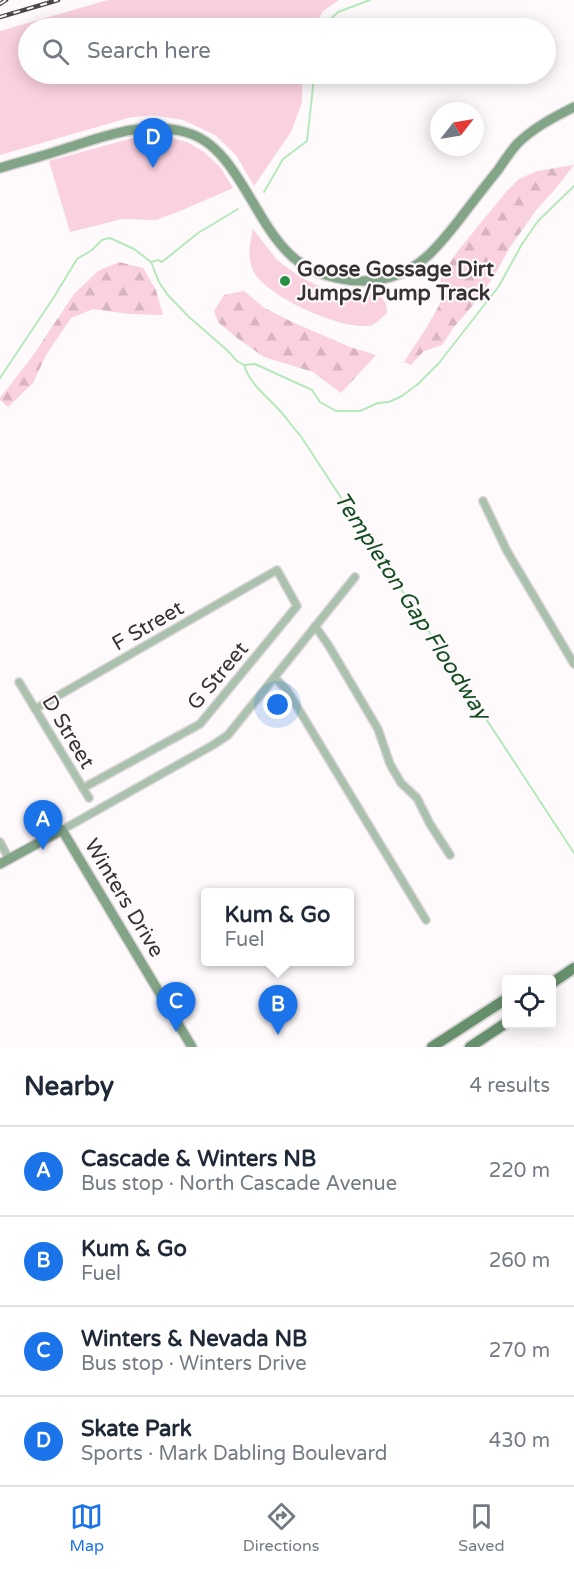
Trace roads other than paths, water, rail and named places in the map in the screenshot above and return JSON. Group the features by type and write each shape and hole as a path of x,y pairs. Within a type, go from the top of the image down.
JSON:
{"main road":[{"path":"556,980 574,968"},
{"path":"432,1047 502,1002"},
{"path":"470,1047 502,1026"}],"street":[{"path":"0,168 135,129 154,127 186,132 203,140 226,160 267,227 299,262 320,274 365,281 391,277 412,267 435,250 518,143 546,122 574,107"},
{"path":"483,501 507,551 574,664"},
{"name":"F Street","path":"35,709 277,570"},
{"name":"G Street","path":"83,788 200,724 297,606 277,570"},
{"path":"0,864 222,740 235,728 355,578"},
{"path":"315,626 378,729 390,764 402,783 417,798 450,855"},
{"path":"275,678 287,690 426,920"},
{"name":"D Street","path":"19,682 96,811"},
{"name":"Winters Drive","path":"62,830 192,1047"},
{"path":"0,842 9,859"}],"waterway":[{"path":"332,18 338,12 370,0"},
{"path":"264,192 283,159 307,141 313,84"},
{"path":"0,378 77,259 92,250 102,240 110,238 134,249 151,262 167,294 237,361 244,365 255,364 312,390 320,402 336,411 360,411 378,403 389,402 418,384 439,363 499,286 522,244 538,221 574,186"},
{"path":"151,262 158,260 162,262 198,233 238,209"},
{"name":"Templeton Gap Floodway","path":"244,365 255,385 300,435 574,853"}],"railway":[{"path":"0,4 6,0"},
{"path":"0,17 58,0"}],"place":[{"name":"Skate Park","path":"153,168"},
{"name":"Goose Gossage Dirt Jumps/Pump Track","path":"285,281"},
{"name":"Cascade & Winters NB","path":"43,850"},
{"name":"Winters & Nevada NB","path":"176,1032"},
{"name":"Kum & Go","path":"278,1035"}]}
